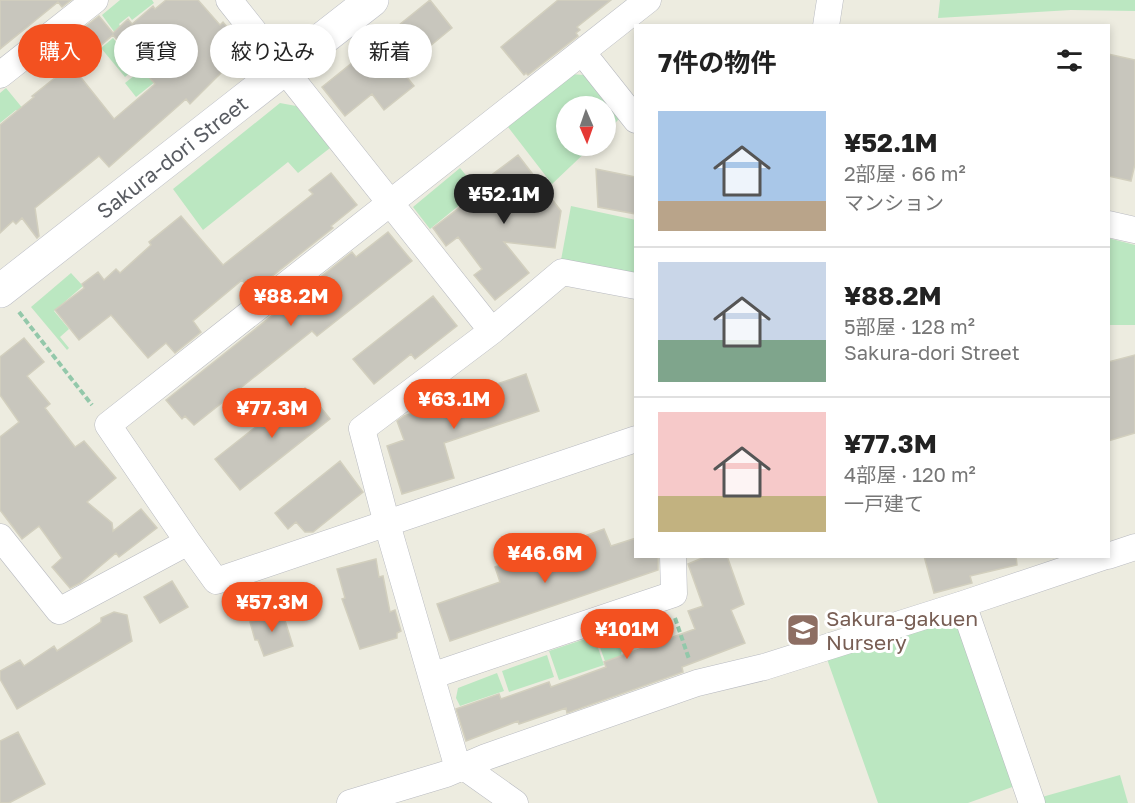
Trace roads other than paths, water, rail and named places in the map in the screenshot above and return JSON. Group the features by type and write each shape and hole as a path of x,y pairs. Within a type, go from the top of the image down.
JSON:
{"street":[{"path":"0,75 95,0"},
{"path":"228,0 247,24"},
{"name":"Sakura-dori Street","path":"336,29 372,0"},
{"path":"634,440 216,581 108,425 648,0"},
{"path":"826,24 830,0"},
{"path":"582,52 634,117"},
{"name":"Sakura-dori Street","path":"7,299 274,78"},
{"path":"290,78 492,331"},
{"path":"1110,224 1135,230"},
{"path":"515,803 455,758 362,429 492,331 562,272 634,286"},
{"path":"0,537 59,611 188,542"},
{"path":"1110,555 1135,547"},
{"path":"431,676 674,594 673,558"},
{"path":"350,803 465,766 697,683 764,667 1101,558"},
{"path":"963,604 1032,803"}],"place":[{"name":"Sakura-gakuen Nursery","path":"803,630"}]}
